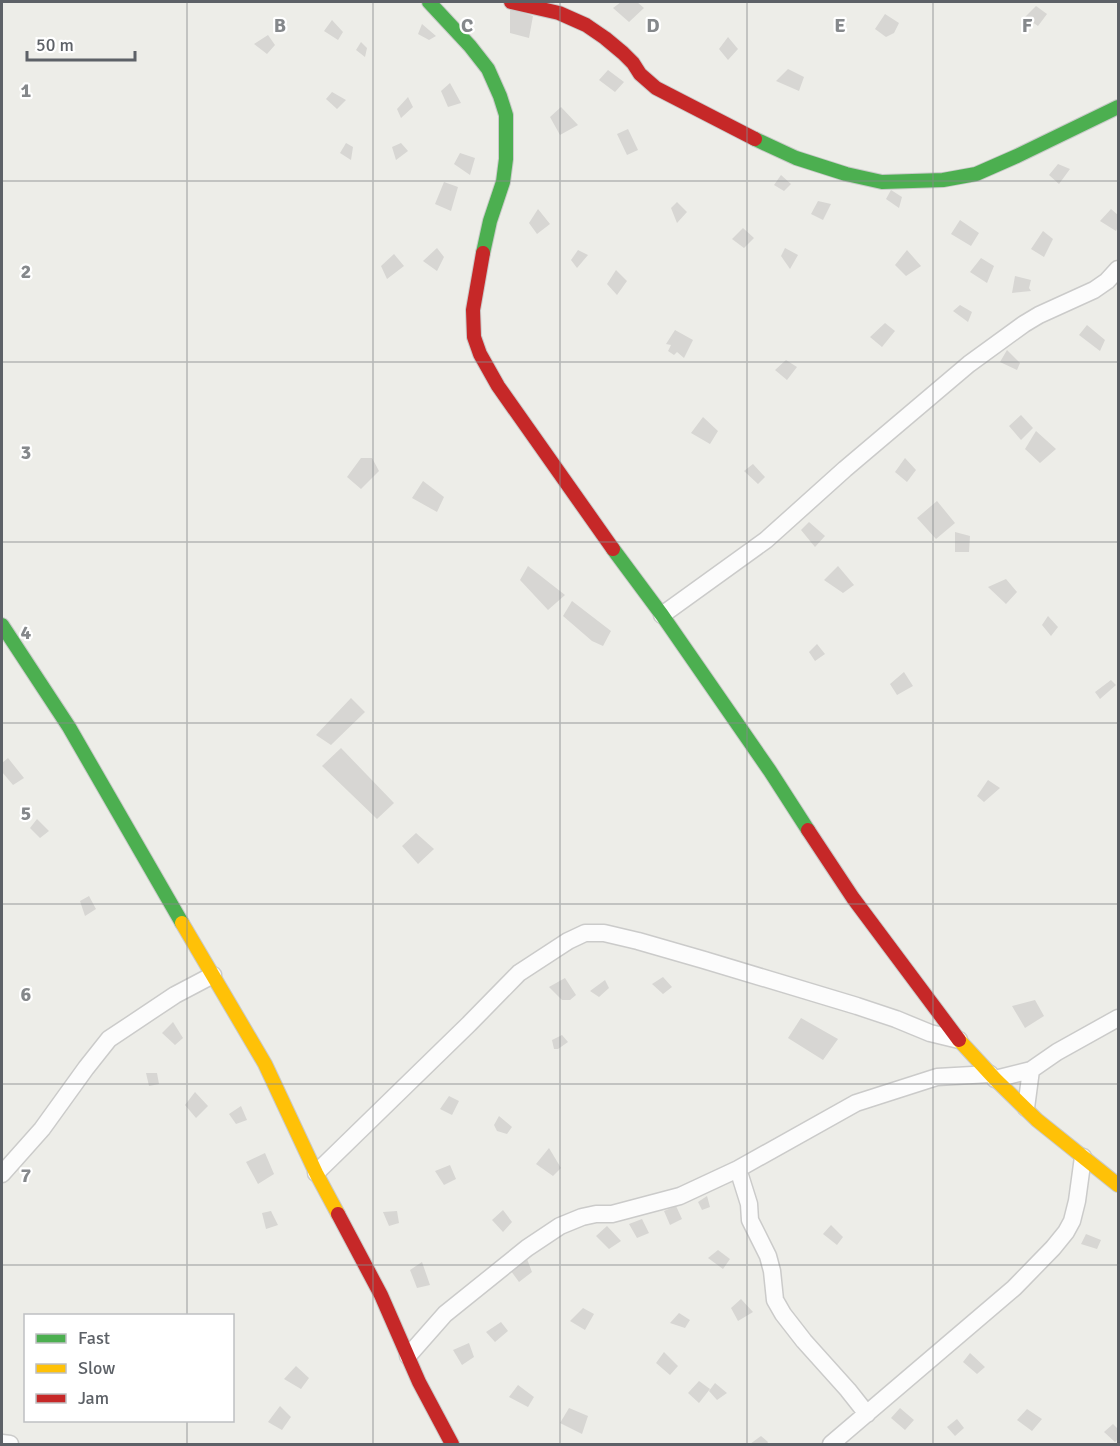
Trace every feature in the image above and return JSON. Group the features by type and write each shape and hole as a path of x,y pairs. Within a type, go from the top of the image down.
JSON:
{"street":[{"path":"429,2 488,69 507,115 503,182 490,221 473,310 474,337 480,354 498,386 628,571 662,615 770,771 853,898 959,1040 992,1076 1057,1137 1119,1185"},
{"path":"511,2 559,14 586,25 623,53 640,74 656,88 741,133 796,158 846,174 882,182 943,180 976,174 1119,107"},
{"path":"662,615 766,540 845,469 969,364 1024,324 1094,290 1119,269"},
{"path":"2,625 8,644 69,727 265,1064 316,1173 381,1295 419,1382 452,1444"},
{"path":"316,1173 519,973 568,941 585,933 604,933 671,950 857,1006 930,1033 959,1040"},
{"path":"2,1174 42,1129 109,1039 175,995 213,975"},
{"path":"408,1356 445,1314 519,1254 560,1226 582,1217 612,1214 680,1196 738,1169 856,1103 937,1077 992,1076 1032,1070 1057,1052 1119,1018"},
{"path":"1026,1108 1032,1070"},
{"path":"838,1442 867,1414 1014,1288 1053,1248 1072,1221 1083,1157"},
{"path":"738,1169 749,1204 750,1220 768,1256 775,1300 804,1341 867,1414"},
{"path":"2,1443 10,1444"}],"building":[{"path":"621,2 637,2 644,8 629,22 613,8"},
{"path":"1036,6 1047,14 1038,26 1025,17"},
{"path":"510,8 533,16 529,38 510,33"},
{"path":"885,14 899,23 894,33 886,37 875,29"},
{"path":"332,20 343,32 338,40 324,31"},
{"path":"422,24 436,36 429,40 418,34"},
{"path":"268,35 275,45 267,54 254,44"},
{"path":"728,37 738,49 728,60 719,49"},
{"path":"361,42 367,48 365,57 356,50"},
{"path":"788,69 804,77 799,91 776,81"},
{"path":"608,70 624,82 615,92 599,80"},
{"path":"450,83 461,103 448,107 441,91"},
{"path":"332,92 346,100 337,109 326,99"},
{"path":"408,97 413,107 401,118 397,109"},
{"path":"561,107 578,125 560,135 550,117"},
{"path":"628,129 638,150 627,155 617,134"},
{"path":"346,143 353,147 351,160 340,153"},
{"path":"401,143 408,151 396,160 392,147"},
{"path":"460,153 475,158 470,175 454,164"},
{"path":"1058,164 1070,169 1059,184 1049,175"},
{"path":"781,175 791,184 784,191 774,185"},
{"path":"444,182 458,187 451,211 435,204"},
{"path":"891,190 902,197 899,208 886,199"},
{"path":"818,201 831,204 823,220 811,214"},
{"path":"677,202 687,212 677,223 671,208"},
{"path":"538,209 550,224 537,234 529,223"},
{"path":"1111,209 1118,215 1116,231 1100,221"},
{"path":"960,220 979,233 971,246 951,234"},
{"path":"743,228 754,238 744,248 732,239"},
{"path":"1043,231 1053,239 1044,257 1031,249"},
{"path":"437,248 444,257 437,271 423,261"},
{"path":"785,248 798,255 790,269 781,256"},
{"path":"578,250 588,255 577,268 571,260"},
{"path":"907,250 921,266 906,276 895,265"},
{"path":"394,254 404,266 387,279 381,266"},
{"path":"981,258 994,266 987,283 970,272"},
{"path":"616,270 627,281 617,295 607,284"},
{"path":"1015,276 1031,280 1029,288 1031,291 1012,293"},
{"path":"960,305 972,312 968,322 953,311"},
{"path":"885,323 895,331 882,347 870,337"},
{"path":"1087,325 1105,340 1100,351 1079,335"},
{"path":"675,330 693,340 684,358 677,352 674,355 668,351 671,345 666,344"},
{"path":"1007,350 1020,363 1017,370 1000,362"},
{"path":"786,360 797,367 787,380 775,370"},
{"path":"1021,415 1033,428 1021,440 1009,426"},
{"path":"703,417 718,431 710,444 691,433"},
{"path":"1036,431 1056,449 1040,463 1025,449"},
{"path":"361,458 372,458 379,471 361,489 347,477"},
{"path":"905,458 916,470 907,482 895,472"},
{"path":"753,464 765,477 758,484 744,471"},
{"path":"423,481 444,497 437,512 412,498"},
{"path":"937,501 955,523 936,539 917,518"},
{"path":"809,522 825,536 815,547 801,530"},
{"path":"955,532 970,536 969,552 955,552"},
{"path":"528,566 565,595 548,610 520,580"},
{"path":"838,566 854,585 843,593 824,580"},
{"path":"1006,579 1017,592 1006,604 988,587"},
{"path":"572,601 611,631 603,646 592,641 563,616"},
{"path":"1048,616 1058,627 1051,636 1042,625"},
{"path":"817,644 825,654 815,661 809,652"},
{"path":"904,672 913,686 897,695 890,684"},
{"path":"1111,680 1116,685 1100,699 1095,692"},
{"path":"351,698 365,712 331,745 316,735"},
{"path":"341,748 394,803 377,819 322,766"},
{"path":"8,758 24,778 13,785 2,772 2,763"},
{"path":"988,780 1000,788 984,802 977,796"},
{"path":"37,819 49,831 40,838 30,828"},
{"path":"416,833 434,849 418,864 402,846"},
{"path":"89,896 96,909 85,916 80,901"},
{"path":"663,977 672,987 663,994 652,984"},
{"path":"565,978 576,995 570,1000 562,1000 549,987"},
{"path":"605,980 609,988 599,997 590,991"},
{"path":"1035,1000 1044,1016 1025,1028 1012,1006"},
{"path":"801,1018 838,1039 823,1060 788,1038"},
{"path":"173,1022 183,1038 175,1045 162,1033"},
{"path":"562,1035 568,1042 554,1049 552,1040"},
{"path":"146,1073 157,1073 159,1084 149,1086"},
{"path":"195,1092 208,1106 196,1118 185,1105"},
{"path":"449,1096 459,1101 452,1115 440,1109"},
{"path":"241,1106 247,1120 236,1124 229,1114"},
{"path":"499,1116 512,1127 507,1134 497,1131 494,1125"},
{"path":"549,1148 561,1168 553,1176 536,1164"},
{"path":"265,1153 274,1174 258,1184 246,1162"},
{"path":"450,1165 456,1179 444,1185 435,1171"},
{"path":"707,1196 710,1207 702,1210 698,1202"},
{"path":"676,1206 682,1219 670,1225 664,1211"},
{"path":"503,1210 512,1222 503,1232 492,1220"},
{"path":"271,1211 278,1225 266,1229 262,1213"},
{"path":"397,1211 399,1223 389,1226 383,1212"},
{"path":"642,1219 649,1233 637,1238 629,1224"},
{"path":"831,1225 843,1237 837,1245 823,1234"},
{"path":"607,1226 621,1241 609,1249 596,1236"},
{"path":"1086,1234 1101,1240 1097,1249 1081,1244"},
{"path":"718,1250 730,1259 723,1269 708,1258"},
{"path":"527,1259 532,1272 519,1282 511,1271"},
{"path":"422,1262 430,1285 417,1288 410,1270"},
{"path":"741,1299 753,1312 738,1321 731,1308"},
{"path":"583,1308 594,1314 585,1330 570,1321"},
{"path":"679,1313 690,1320 685,1328 670,1323"},
{"path":"501,1322 508,1331 495,1342 486,1332"},
{"path":"469,1343 474,1357 462,1365 453,1350"},
{"path":"664,1352 678,1366 670,1375 656,1363"},
{"path":"970,1353 985,1367 977,1374 963,1362"},
{"path":"296,1366 309,1378 301,1389 284,1379"},
{"path":"699,1381 710,1389 699,1403 688,1393"},
{"path":"715,1383 727,1393 717,1400 709,1391"},
{"path":"518,1385 534,1397 528,1407 509,1397"},
{"path":"280,1406 291,1417 282,1430 268,1422"},
{"path":"569,1408 588,1416 582,1434 560,1423"},
{"path":"900,1408 914,1420 905,1430 891,1418"},
{"path":"1027,1409 1042,1419 1032,1431 1017,1420"},
{"path":"957,1419 964,1428 955,1436 947,1427"},
{"path":"1113,1424 1118,1429 1118,1439 1115,1442 1104,1432"},
{"path":"761,1436 768,1442 767,1444 750,1444"}],"traffic: fast":[{"path":"429,2 488,69 506,115 506,159 503,182 490,221 483,253"},
{"path":"755,139 796,158 846,174 882,182 943,180 976,174 1118,107"},
{"path":"613,549 662,615 808,830"},
{"path":"2,625 69,727 182,923"}],"traffic: slow":[{"path":"182,923 265,1064 316,1173 338,1214"},
{"path":"959,1040 1037,1120 1118,1185"}],"traffic: jam":[{"path":"511,2 559,13 586,25 623,53 640,74 656,88 755,139"},
{"path":"483,253 473,310 474,337 480,354 498,386 613,549"},
{"path":"808,830 853,898 959,1040"},
{"path":"338,1214 381,1295 419,1382 452,1444"}]}
